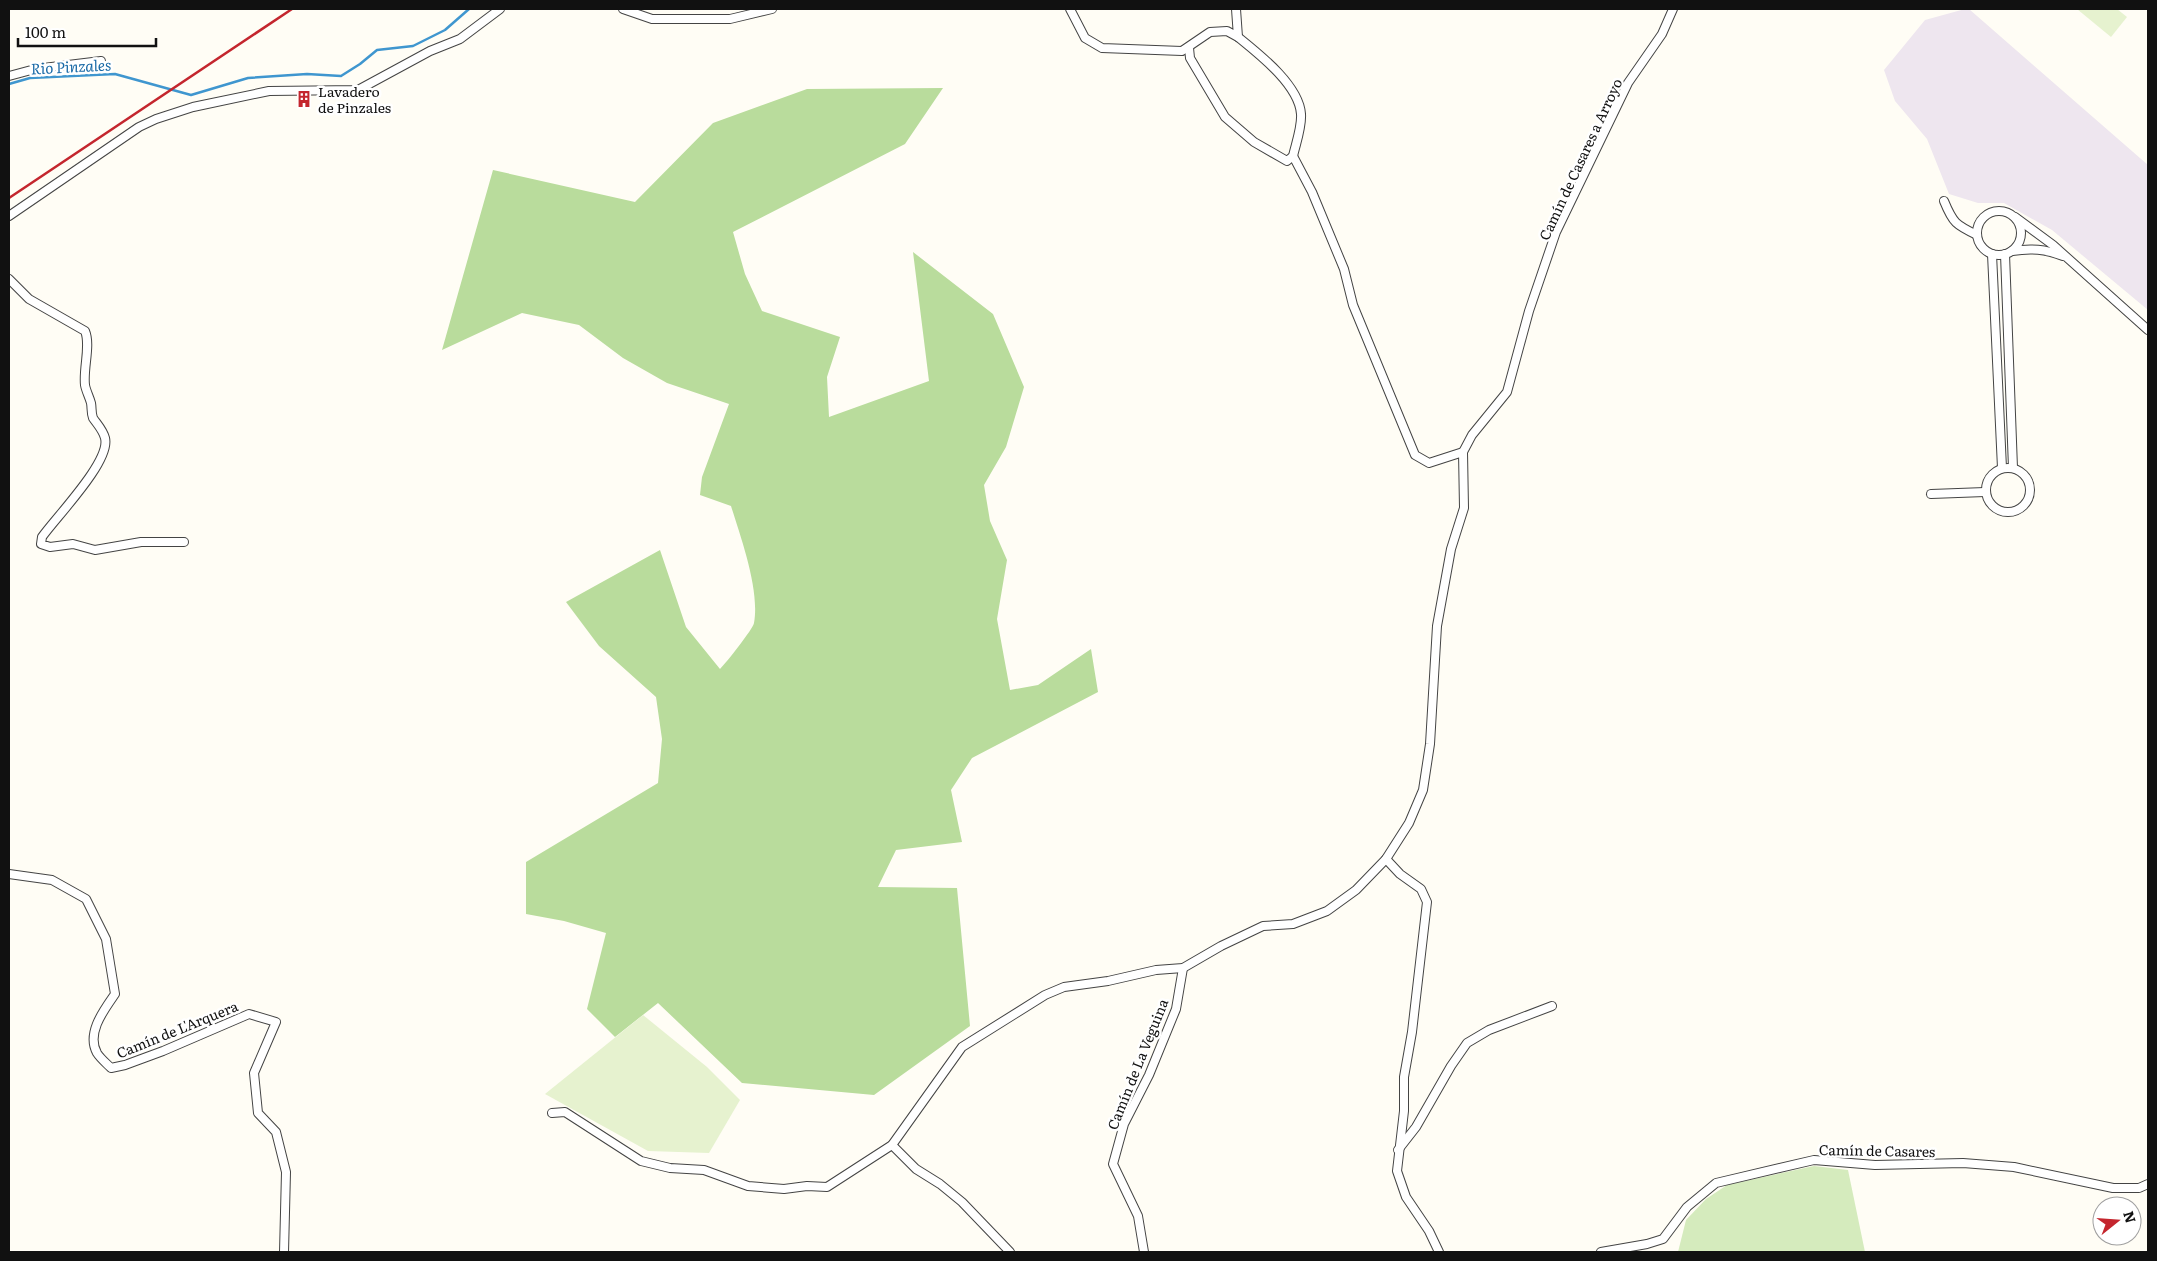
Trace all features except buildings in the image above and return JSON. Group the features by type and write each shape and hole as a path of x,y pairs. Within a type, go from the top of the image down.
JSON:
{"street":[{"path":"9,216 139,127 156,118 193,107 269,91 358,90 430,51 460,39 500,9"},
{"path":"623,9 652,19 730,19 772,9"},
{"path":"552,1114 566,1112 641,1160 670,1168 704,1170 748,1186 784,1189 827,1186 848,1175 892,1145 962,1046 1011,1015 1064,986 1108,981 1156,970 1183,968 1220,946 1264,926 1293,924 1327,911 1356,890 1386,859 1409,823 1424,790 1430,744 1437,626 1451,549 1464,508 1463,452 1429,463 1415,455 1354,305 1344,269 1312,192 1293,156 1301,114 1295,95 1262,57 1238,37 1227,31 1210,32 1182,51 1102,48 1085,38 1070,9"},
{"path":"1236,9 1238,37"},
{"name":"Camín de Casares a Arroyo","path":"1463,452 1472,435 1507,392 1529,311 1556,232 1628,83 1662,34 1673,9"},
{"path":"1189,48 1190,58 1224,117 1254,142 1287,161 1293,156"},
{"path":"9,76 35,68 101,60"},
{"path":"1944,201 1950,217 1956,225 1977,234"},
{"path":"2065,257 2047,250 2027,248 2008,253 1992,254 1983,248 1977,234 1980,221 1991,212 2004,211 2015,217 2040,234 2148,330"},
{"path":"2013,468 2008,253 2021,239 2020,226 2015,217"},
{"path":"1992,254 2002,468"},
{"path":"9,279 29,299 85,331 88,338 85,358 86,392 91,402 92,416 105,436 106,446 98,465 51,524 42,537 41,544 50,547 73,544 95,550 141,542 184,542"},
{"path":"2002,468 2013,468 2024,475 2030,488 2029,496 2020,508 2013,511 1998,510 1987,499 1986,492 1989,478 1993,473 2002,468"},
{"path":"1931,494 1986,492"},
{"path":"1386,859 1400,874 1421,889 1427,902 1404,1077 1404,1111 1398,1150 1397,1172 1406,1197 1429,1230 1439,1252"},
{"name":"Camín de L'Arquera","path":"9,874 52,880 86,899 106,939 112,966 115,994 95,1028 94,1043 98,1054 111,1068 163,1051 249,1014 276,1022 254,1072 258,1113 276,1132 286,1172 284,1252"},
{"name":"Camín de La Veguina","path":"1144,1252 1138,1216 1113,1164 1124,1124 1149,1075 1176,1009 1183,968"},
{"path":"1398,1150 1416,1127 1451,1066 1467,1043 1489,1030 1552,1006"},
{"path":"892,1145 916,1169 940,1184 962,1202 1010,1252"},
{"name":"Camín de Casares","path":"1601,1252 1648,1244 1663,1239 1687,1207 1716,1182 1814,1160 1875,1165 1963,1163 2014,1168 2113,1188 2139,1188 2148,1184"}],"shaded area":[{"path":"1969,9 2148,165 2148,310 2052,230 2004,203 1978,203 1949,194 1927,139 1895,101 1884,70 1925,20"}],"green space":[{"path":"2077,9 2117,9 2127,17 2111,37"},
{"path":"943,88 905,144 733,232 745,274 762,311 840,337 827,377 829,417 929,381 913,252 993,314 1024,387 1006,447 984,485 990,521 1007,560 997,619 1010,690 1038,685 1091,649 1098,692 972,758 951,790 962,842 896,850 878,887 957,888 970,1026 874,1095 742,1083 658,1003 615,1037 587,1009 606,933 564,921 526,914 526,862 658,783 662,739 656,697 599,646 566,602 660,550 686,627 720,669 754,623 755,610 752,580 731,506 700,495 702,477 729,404 667,383 623,358 579,325 522,313 442,350 493,170 635,202 713,123 807,89"},
{"path":"643,1015 707,1067 740,1100 709,1153 648,1151 545,1094"},
{"path":"1814,1166 1848,1170 1865,1252 1678,1252 1686,1220 1706,1199 1727,1185"}],"waterway":[{"name":"Rio Pinzales","path":"9,84 30,78 115,74 191,95 248,78 307,74 341,76 377,50 413,46 445,30 469,9"}],"railway":[{"path":"9,198 292,9"}],"place":[{"name":"Lavadero de Pinzales","path":"304,99"}]}
